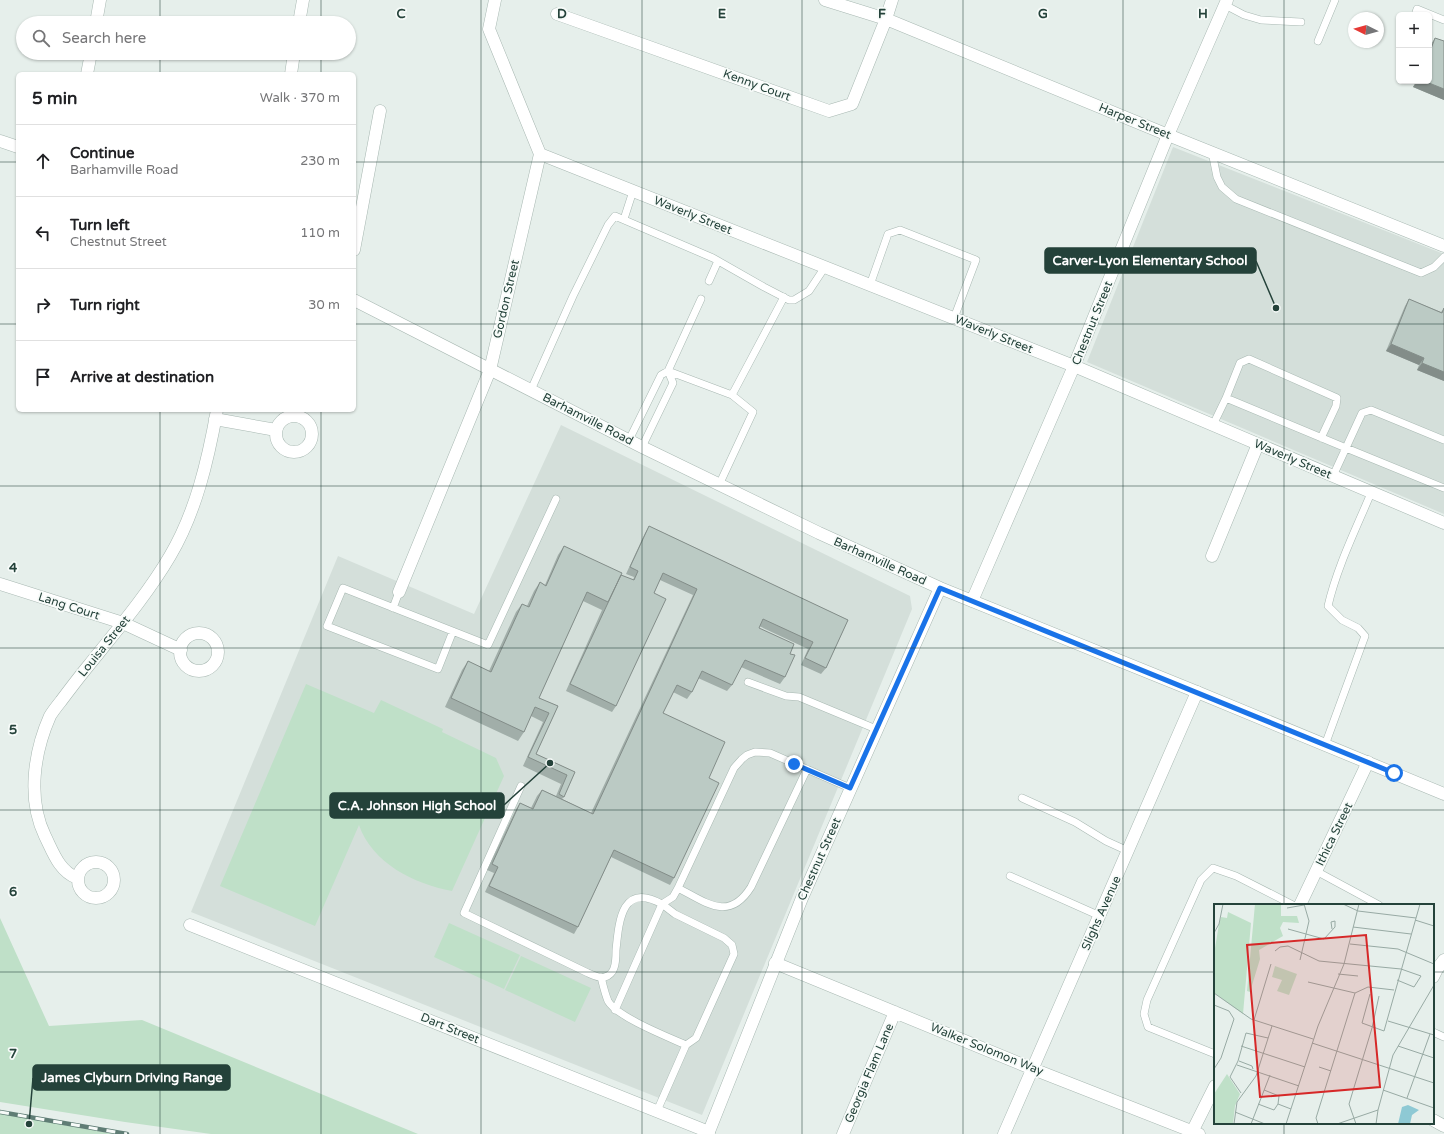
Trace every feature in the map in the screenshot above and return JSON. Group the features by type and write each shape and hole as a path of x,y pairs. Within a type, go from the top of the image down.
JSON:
{"street":[{"path":"97,16 100,0"},
{"path":"300,16 303,0"},
{"path":"495,0 489,29 540,154"},
{"name":"Harper Street","path":"825,0 886,19 1444,246"},
{"name":"Kenny Court","path":"557,14 829,111 852,104 886,19 892,0"},
{"name":"Chestnut Street","path":"972,601 1074,366 1168,135 1226,2"},
{"path":"87,72 90,60"},
{"path":"291,72 293,60"},
{"path":"356,239 380,111"},
{"path":"0,142 16,146"},
{"name":"Waverly Street","path":"540,154 1074,366 1213,424 1444,524"},
{"name":"Gordon Street","path":"399,592 490,370 540,154"},
{"name":"Barhamville Road","path":"356,301 719,485 819,533 940,588 1198,692 1444,794"},
{"path":"216,414 276,430"},
{"name":"Louisa Street","path":"77,878 70,875 58,862 40,825 34,785 38,749 51,715 123,623 170,556 188,520 204,472 216,414"},
{"path":"1212,556 1258,444"},
{"name":"Lang Court","path":"0,584 123,623 181,650"},
{"name":"Chestnut Street","path":"709,1133 802,898 940,588"},
{"name":"Slighs Avenue","path":"1004,1134 1198,692"},
{"name":"Ithica Street","path":"1300,904 1368,762"},
{"name":"Dart Street","path":"190,925 709,1133"},
{"path":"1434,975 1444,960"},
{"name":"Walker Solomon Way","path":"775,963 1033,1069 1194,1133"},
{"name":"Georgia Flam Lane","path":"843,1134 895,1012"},
{"path":"1194,1133 1214,1088"},
{"path":"1434,1121 1444,1126"}],"lane":[{"path":"1318,41 1335,0"},
{"path":"1226,2 1244,15 1261,20 1301,22"},
{"path":"1416,12 1417,9 1424,12"},
{"path":"1432,15 1444,20"},
{"path":"1212,152 1217,177 1222,187 1236,199 1421,273 1434,267 1444,257"},
{"path":"624,219 633,191"},
{"path":"531,390 573,296 608,225 615,216 718,261 784,297 794,300 809,291 825,267"},
{"path":"870,285 888,234 900,230 907,232 976,260 954,318"},
{"path":"709,281 718,261"},
{"path":"732,394 784,297"},
{"path":"629,440 661,375 668,371 701,298"},
{"path":"1213,424 1226,398 1240,363 1249,359 1337,398 1336,406 1322,438"},
{"path":"668,371 732,394 753,412 719,485"},
{"path":"642,447 673,383 668,371"},
{"path":"1226,398 1444,488"},
{"path":"1333,476 1362,413 1371,410 1444,440"},
{"path":"1325,744 1365,636 1358,628 1342,620 1328,606 1344,558 1371,493"},
{"path":"453,631 438,669 327,626 343,588 393,608 453,631 488,645 556,499"},
{"path":"393,608 399,592"},
{"path":"748,682 786,696 799,697 876,729"},
{"path":"615,1010 662,904 673,897 678,888 734,768 742,758 755,752 770,753 850,788"},
{"path":"678,888 710,904 718,906 730,907 741,901 751,887 807,769"},
{"path":"521,786 464,913 588,973 601,977 606,977 615,967 621,918 626,906 634,899 641,897 653,898 675,914 724,938 732,945 734,954 696,1038 686,1045 657,1111"},
{"path":"1022,798 1075,822 1106,841 1128,851"},
{"path":"1214,1054 1148,1027 1144,1014 1147,1000 1201,880 1213,868 1236,876 1291,904"},
{"path":"1316,871 1377,904"},
{"path":"1010,876 1100,916"},
{"path":"601,977 608,1002 615,1010 651,1030 686,1045"},
{"path":"1434,1032 1444,1037"}],"shaded area":[{"path":"1173,147 1444,254 1444,514 1087,362"},
{"path":"561,425 910,596 912,609 702,1115 191,912 338,556 474,614"}],"green space":[{"path":"306,684 374,713 381,700 443,729 442,732 496,758 504,776 452,891 423,883 396,870 384,861 374,850 365,838 359,825 315,926 220,886"},
{"path":"0,918 49,1026 142,1020 418,1134 211,1134 0,1102"},
{"path":"449,923 520,955 504,989 434,957"},
{"path":"521,956 591,988 575,1022 505,990"},
{"path":"0,1113 114,1134 0,1134"}],"building":[{"path":"1435,38 1444,41 1444,89 1432,84 1432,46"},
{"path":"1409,299 1442,313 1444,308 1444,372 1422,363 1424,358 1391,344"},
{"path":"649,526 848,620 826,668 805,658 813,642 763,619 759,628 794,644 790,654 795,655 785,677 745,660 732,685 702,671 692,692 677,685 663,713 725,742 709,778 719,783 674,878 614,850 578,927 489,886 498,867 492,864 520,803 533,809 542,790 593,814 697,589 663,573 654,593 666,599 616,706 570,684 621,575 634,580 638,571 630,567"},
{"path":"564,546 622,573 608,602 587,592 539,698 558,706 536,754 575,772 564,797 559,794 567,775 528,757 549,713 535,707 524,732 451,698 468,661 491,672 522,604 529,607 540,582 546,586"}],"railway":[{"path":"0,1112 127,1134"}],"place":[{"name":"Carver-Lyon Elementary School","path":"1276,308"},
{"name":"C.A. Johnson High School","path":"550,763"},
{"name":"James Clyburn Driving Range","path":"29,1124"}],"route":[{"path":"794,764 850,788 940,588 1394,773"}]}
